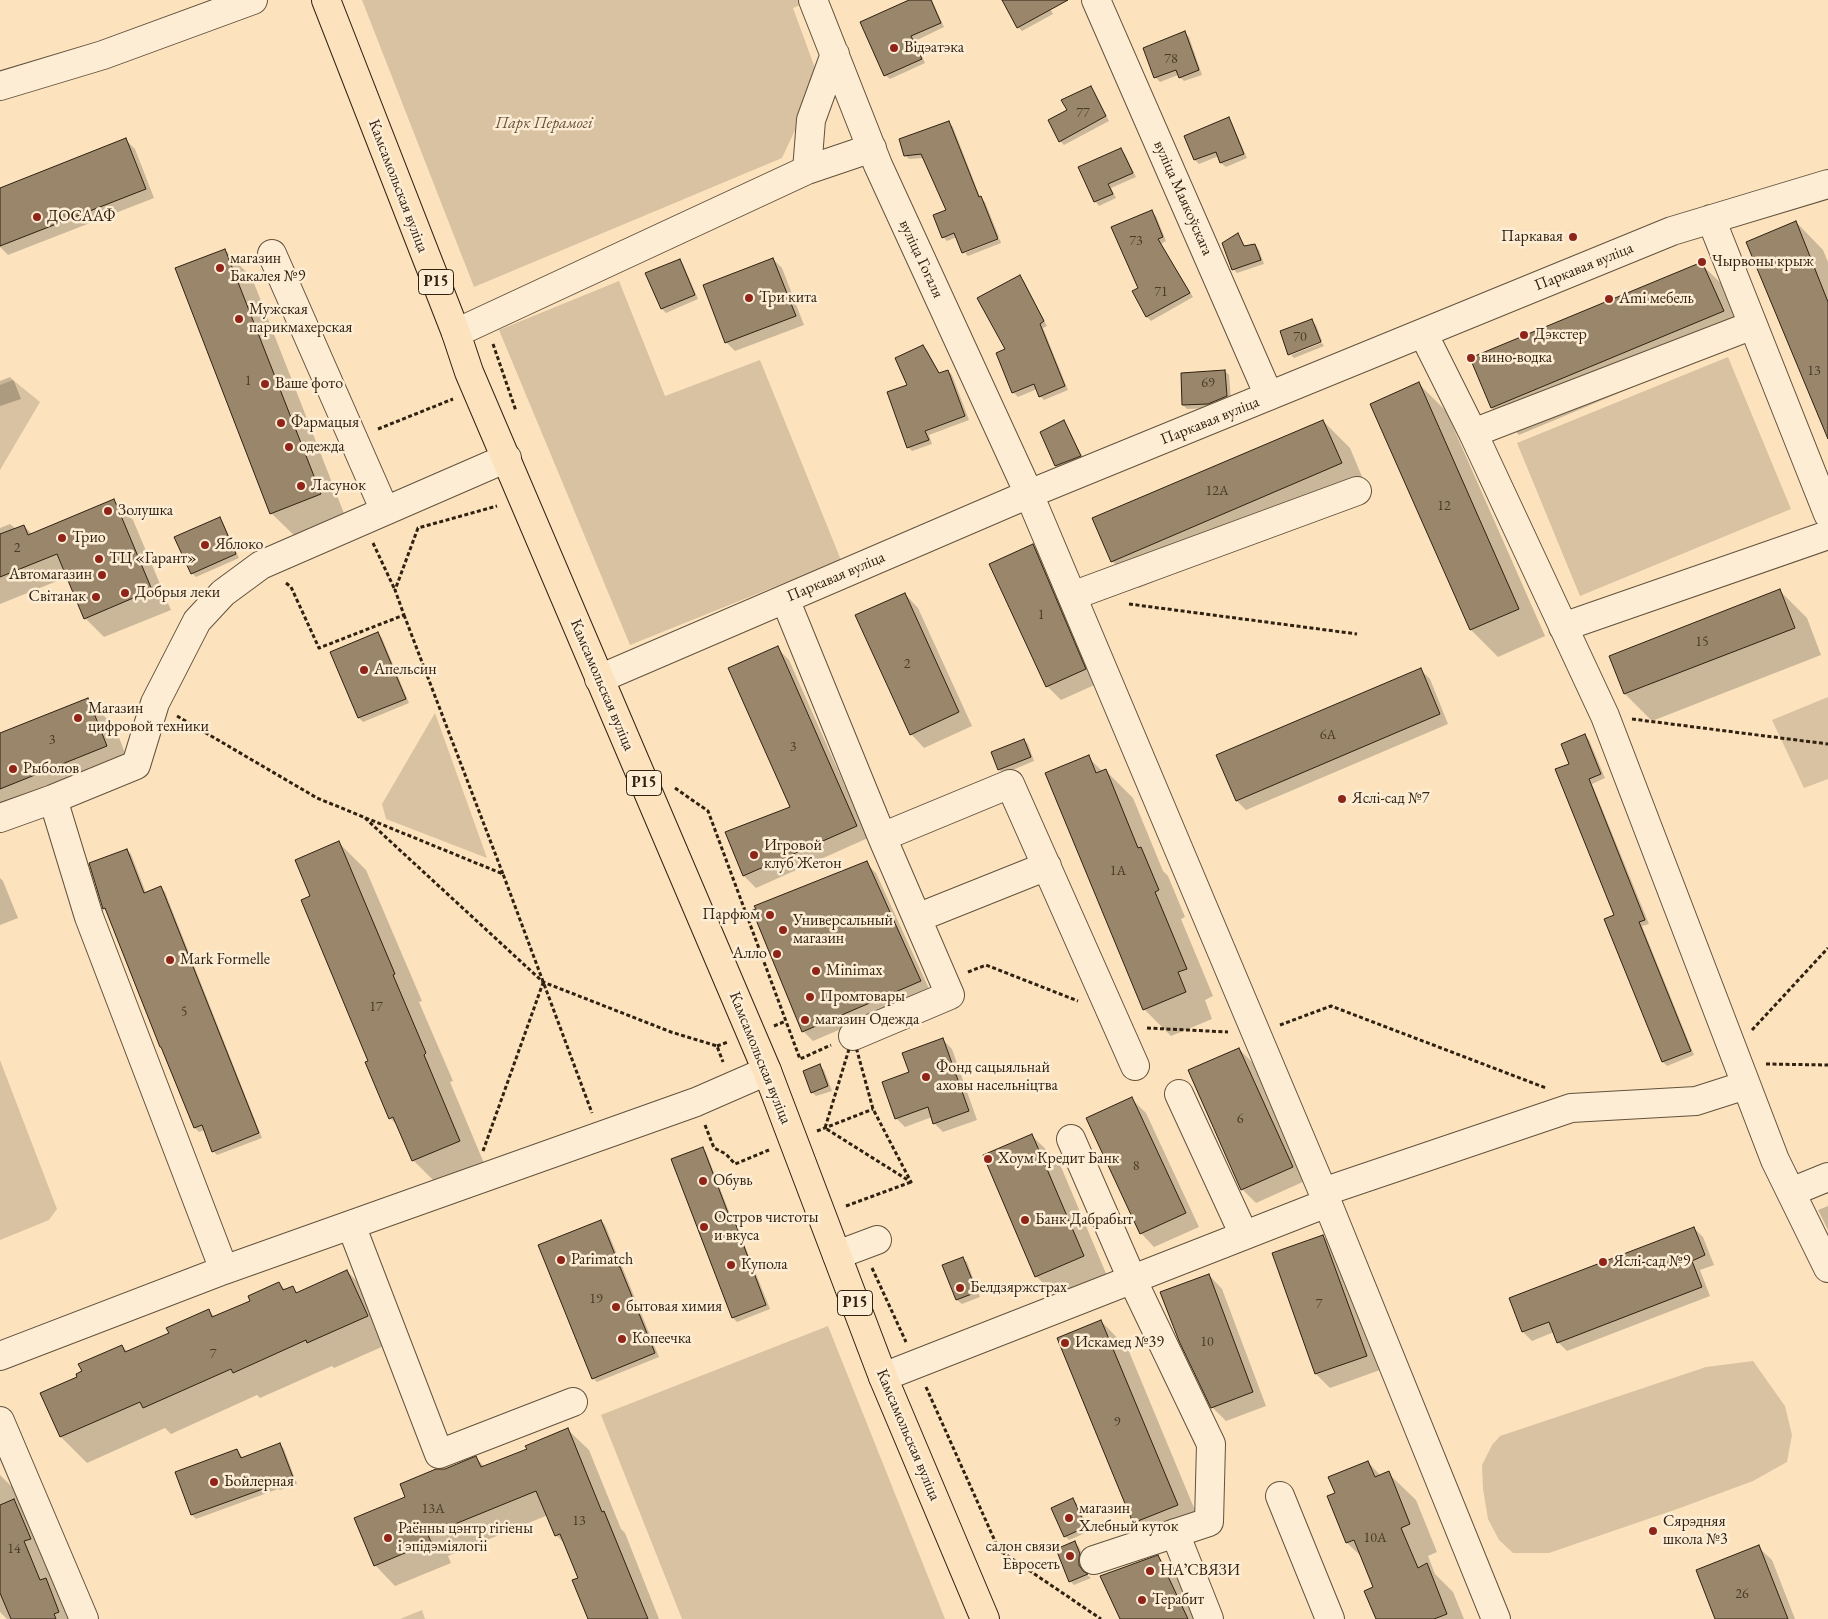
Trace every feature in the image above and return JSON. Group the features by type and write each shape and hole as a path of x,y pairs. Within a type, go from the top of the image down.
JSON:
{"main road":[{"name":"Камсамольская вуліца","path":"326,0 456,333 468,372 507,458 768,1071 883,1377 985,1619"}],"street":[{"path":"0,86 103,55 253,0"},
{"name":"вуліца Маякоўскага","path":"1096,0 1269,396"},
{"name":"вуліца Гогаля","path":"817,10 872,148 1029,494 1325,1197 1496,1619"},
{"path":"807,170 811,120 835,54"},
{"path":"456,333 807,170 872,148"},
{"name":"Паркавая вуліца","path":"600,679 1029,494 1672,230 1828,184"},
{"path":"1711,219 1828,514"},
{"path":"272,254 354,440 374,515"},
{"path":"1473,433 1753,325"},
{"path":"1423,333 1473,433 1604,716 1775,1160 1828,1268"},
{"path":"0,818 53,799 136,765 155,703 198,621 223,593 261,565 507,458"},
{"path":"1072,596 1357,491"},
{"path":"1563,627 1828,535"},
{"path":"785,599 882,837 950,995 844,1040"},
{"path":"882,837 1010,784 1135,1066"},
{"path":"53,799 89,917 224,1270"},
{"path":"917,918 1047,866"},
{"path":"883,1377 1244,1236 1325,1197 1571,1108 1696,1101 1739,1067"},
{"path":"0,1356 224,1270 696,1102 768,1071"},
{"path":"1179,1094 1244,1236"},
{"path":"1071,1139 1132,1279 1211,1444 1209,1522 1094,1560"},
{"path":"1791,1192 1828,1177"},
{"path":"351,1225 439,1454 573,1402"},
{"path":"837,1255 873,1250"},
{"path":"0,1420 84,1619"},
{"path":"1280,1496 1330,1619"},
{"path":"1175,1533 1209,1619"}],"path":[{"path":"485,320 518,416"},
{"path":"354,440 455,398"},
{"path":"395,590 418,528 497,506"},
{"path":"374,515 404,615 601,1136"},
{"path":"261,565 291,587 319,648 404,615"},
{"path":"1121,602 1357,634"},
{"path":"155,703 317,798 503,874"},
{"path":"1604,716 1828,744"},
{"path":"672,785 708,811 800,1059 844,1040"},
{"path":"365,818 543,982 671,1032 717,1046 724,1062 721,1069"},
{"path":"1739,1067 1828,948"},
{"path":"472,1182 543,982"},
{"path":"844,1040 873,1109 911,1182"},
{"path":"825,1128 844,1040"},
{"path":"1739,1067 1828,1065"},
{"path":"696,1102 714,1148 726,1154 735,1164 873,1109"},
{"path":"825,1128 911,1182"},
{"path":"845,1207 911,1182"},
{"path":"873,1250 916,1364 999,1550 1101,1619"}],"green space":[{"name":"Парк Перамогі","path":"362,0 813,0 793,8 819,79 782,158 474,287"},
{"path":"619,281 665,396 760,360 841,560 630,645 499,330"},
{"path":"1728,357 1791,509 1580,596 1517,443"},
{"path":"13,380 40,402 0,470 0,385"},
{"path":"1828,697 1828,779 1804,788 1772,720"},
{"path":"435,713 487,858 386,819 382,804"},
{"path":"0,1060 57,1209 49,1220 0,1240"},
{"path":"828,1326 945,1619 682,1619 601,1415"},
{"path":"1753,1361 1785,1406 1792,1435 1787,1462 1753,1481 1549,1553 1513,1553 1499,1540 1488,1519 1483,1489 1482,1465 1492,1445 1500,1436 1706,1367"},
{"path":"422,1610 425,1619 400,1619"}],"building":[{"name":"Відэатэка","path":"909,0 931,0 941,23 911,36 922,59 884,76 860,22"},
{"path":"1002,0 1068,0 1017,28"},
{"path":"1185,31 1199,70 1179,78 1176,70 1154,78 1143,48"},
{"path":"1091,86 1106,116 1059,142 1048,120 1067,110 1061,100"},
{"path":"1229,117 1244,154 1220,163 1216,152 1194,160 1184,136"},
{"path":"949,121 998,239 962,253 954,233 942,238 933,215 946,210 921,154 904,156 899,139"},
{"name":"ДОСААФ","path":"126,138 146,189 0,246 0,188"},
{"path":"1121,148 1133,173 1108,184 1113,194 1094,202 1078,167"},
{"path":"1152,210 1163,237 1158,239 1190,293 1146,317 1132,291 1138,288 1111,227"},
{"path":"1796,221 1828,302 1828,439 1746,242"},
{"path":"1238,233 1244,246 1255,244 1261,260 1232,270 1222,243"},
{"path":"225,249 321,494 270,514 175,268"},
{"path":"773,258 796,316 725,343 703,285"},
{"path":"680,259 695,295 661,309 645,273"},
{"path":"1702,262 1724,311 1491,408 1470,358"},
{"path":"1020,275 1044,321 1040,324 1065,386 1039,397 1034,384 1012,393 996,353 1005,349 977,298"},
{"path":"1312,319 1321,342 1288,355 1280,331"},
{"path":"923,345 939,373 948,370 965,416 925,431 929,440 907,448 887,392 907,385 895,358"},
{"path":"1225,370 1227,396 1208,404 1182,405 1181,373"},
{"path":"1419,382 1519,609 1470,630 1370,404"},
{"path":"1064,420 1081,456 1055,466 1040,432"},
{"path":"1323,420 1342,463 1111,562 1092,518"},
{"name":"ТЦ «Гарант»","path":"114,499 152,590 84,619 57,554 0,577 0,534 24,525 28,535"},
{"name":"Яблоко","path":"220,517 236,554 191,574 174,537"},
{"path":"1033,544 1086,669 1046,687 989,564"},
{"path":"1780,589 1795,628 1624,694 1609,656"},
{"path":"905,593 959,712 910,735 855,615"},
{"path":"378,632 406,699 358,718 330,652"},
{"path":"778,646 857,826 743,876 725,832 790,807 728,668"},
{"path":"1421,668 1440,714 1236,801 1216,755"},
{"path":"88,698 107,746 0,789 0,733"},
{"path":"1585,734 1601,774 1589,779 1645,920 1639,922 1691,1051 1662,1062 1604,919 1614,915 1555,769 1569,764 1561,744"},
{"path":"1024,739 1031,757 998,770 991,752"},
{"path":"1089,755 1096,773 1106,769 1138,848 1141,847 1159,890 1155,892 1187,969 1178,972 1186,992 1143,1010 1045,773"},
{"path":"339,841 395,974 393,975 426,1053 424,1055 460,1141 412,1161 393,1117 389,1119 365,1062 368,1061 301,900 310,896 295,860"},
{"path":"127,849 144,893 161,886 259,1133 212,1152 202,1125 194,1128 105,908 103,909 89,863"},
{"path":"867,861 921,981 802,1032 752,910 756,909 754,906"},
{"name":"Фонд сацыяльнай аховы насельніцтва","path":"943,1038 969,1111 933,1124 928,1107 895,1119 882,1082 909,1072 902,1053"},
{"path":"1239,1048 1293,1167 1241,1190 1188,1070"},
{"path":"820,1064 828,1086 811,1093 803,1071"},
{"path":"1132,1097 1186,1213 1140,1234 1086,1118"},
{"path":"1032,1134 1084,1256 1035,1277 983,1155"},
{"name":"Купола","path":"703,1147 731,1221 736,1225 766,1305 732,1318 671,1159"},
{"path":"601,1220 655,1353 592,1379 538,1245"},
{"path":"1694,1227 1705,1255 1692,1261 1702,1287 1557,1343 1549,1322 1522,1332 1509,1298"},
{"path":"1323,1235 1367,1356 1315,1374 1272,1253"},
{"path":"963,1257 977,1292 956,1300 942,1265"},
{"path":"347,1270 368,1316 307,1343 306,1340 233,1373 231,1369 143,1408 140,1402 60,1437 40,1393 77,1377 76,1374 82,1371 78,1364 122,1345 125,1352 169,1333 166,1328 209,1309 212,1317 250,1301 248,1296 279,1282 283,1290 293,1286 296,1293"},
{"path":"1209,1274 1253,1392 1211,1408 1179,1341 1160,1292"},
{"path":"1101,1320 1178,1505 1133,1523 1057,1338"},
{"path":"568,1428 648,1619 588,1619 572,1580 578,1578 560,1534 555,1536 536,1491 428,1535 431,1542 374,1566 354,1518 405,1497 400,1484 436,1469 445,1469 476,1456 481,1467 527,1449 525,1446"},
{"name":"Бойлерная","path":"280,1443 294,1480 274,1487 274,1485 191,1515 175,1472 237,1449 241,1458"},
{"path":"1368,1461 1375,1477 1389,1471 1410,1524 1401,1528 1418,1568 1427,1563 1447,1614 1434,1619 1376,1619 1364,1591 1373,1587 1354,1540 1346,1543 1327,1496 1335,1493 1328,1477"},
{"name":"магазин Хлебный куток","path":"1073,1498 1086,1527 1064,1537 1051,1508"},
{"path":"14,1499 31,1539 24,1541 40,1580 46,1578 59,1612 54,1614 56,1619 11,1619 0,1593 0,1505"},
{"name":"салон связи Евросеть","path":"1075,1541 1080,1554 1079,1565 1088,1574 1069,1582 1056,1549"},
{"path":"1759,1545 1788,1619 1715,1619 1696,1570"},
{"path":"1158,1555 1188,1619 1120,1619 1100,1576"}],"place":[{"name":"Відэатэка","path":"894,48"},
{"name":"ДОСААФ","path":"37,217"},
{"name":"Паркавая","path":"1573,237"},
{"name":"Чырвоны крыж","path":"1702,262"},
{"name":"магазин Бакалея №9","path":"220,268"},
{"name":"Три кита","path":"749,298"},
{"name":"Ami мебель","path":"1609,299"},
{"name":"Мужская парикмахерская","path":"239,319"},
{"name":"Дэкстер","path":"1524,335"},
{"name":"вино-водка","path":"1471,358"},
{"name":"Ваше фото","path":"265,384"},
{"name":"Фармацыя","path":"281,423"},
{"name":"одежда","path":"289,447"},
{"name":"Ласунок","path":"301,486"},
{"name":"Золушка","path":"108,511"},
{"name":"Трио","path":"62,538"},
{"name":"Яблоко","path":"205,545"},
{"name":"ТЦ «Гарант»","path":"99,559"},
{"name":"Автомагазин","path":"102,575"},
{"name":"Добрыя леки","path":"125,593"},
{"name":"Світанак","path":"96,597"},
{"name":"Апельсин","path":"364,670"},
{"name":"Магазин цифровой техники","path":"78,718"},
{"name":"Рыболов","path":"13,769"},
{"name":"Яслі-сад №7","path":"1342,799"},
{"name":"Игровой клуб Жетон","path":"754,855"},
{"name":"Парфюм","path":"770,915"},
{"name":"Универсальный магазин","path":"783,930"},
{"name":"Алло","path":"777,954"},
{"name":"Mark Formelle","path":"170,960"},
{"name":"Minimax","path":"816,971"},
{"name":"Промтовары","path":"810,997"},
{"name":"магазин Одежда","path":"805,1020"},
{"name":"Фонд сацыяльнай аховы насельніцтва","path":"926,1077"},
{"name":"Хоум Кредит Банк","path":"988,1159"},
{"name":"Обувь","path":"703,1181"},
{"name":"Банк Дабрабыт","path":"1025,1220"},
{"name":"Остров чистоты и вкуса","path":"704,1227"},
{"name":"Parimatch","path":"561,1260"},
{"name":"Яслі-сад №9","path":"1603,1262"},
{"name":"Купола","path":"731,1265"},
{"name":"Белдзяржстрах","path":"960,1288"},
{"name":"бытовая химия","path":"616,1307"},
{"name":"Копеечка","path":"622,1339"},
{"name":"Искамед №39","path":"1065,1343"},
{"name":"Бойлерная","path":"214,1482"},
{"name":"магазин Хлебный куток","path":"1069,1518"},
{"name":"Сярэдняя школа №3","path":"1653,1531"},
{"name":"Раённы цэнтр гігіены і эпідэміялогіі","path":"388,1538"},
{"name":"салон связи Евросеть","path":"1070,1556"},
{"name":"НАʼСВЯЗИ","path":"1150,1571"},
{"name":"Терабит","path":"1142,1600"}]}
